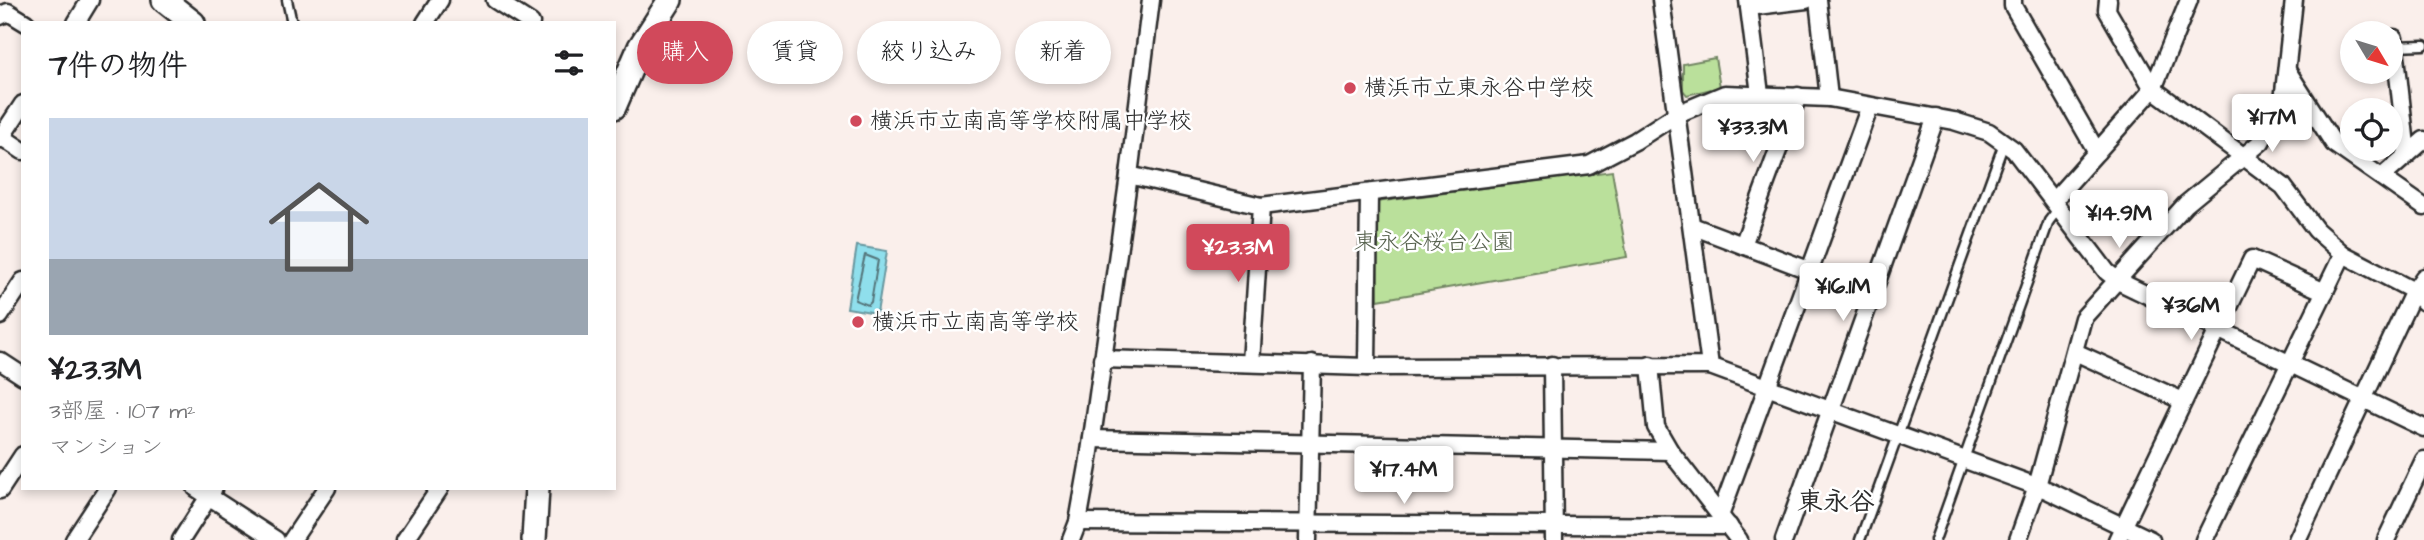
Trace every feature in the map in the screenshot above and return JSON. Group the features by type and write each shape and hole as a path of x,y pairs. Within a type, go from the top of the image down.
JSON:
{"street":[{"path":"77,21 90,0"},
{"path":"164,0 191,21"},
{"path":"426,21 440,0"},
{"path":"495,0 521,20 528,0"},
{"path":"616,95 619,78 670,0"},
{"path":"1071,540 1079,522 1092,439 1151,0"},
{"path":"1661,0 1710,366"},
{"path":"1760,94 1749,4 1806,0"},
{"path":"1818,0 1829,98"},
{"path":"2013,0 2013,6 2097,152"},
{"path":"2108,0 2107,10 2153,89 2283,186 2316,230 2343,254 2419,297"},
{"path":"2057,204 2097,152 2153,89 2189,0"},
{"path":"2018,540 2037,486 2083,318 2186,204 2261,142 2283,101 2294,0"},
{"path":"0,16 8,12 23,21"},
{"path":"2288,72 2334,144 2424,206"},
{"path":"2399,84 2407,155"},
{"path":"1129,175 1261,206 1589,165 1635,141 1677,114 1725,94 1829,98 1936,117 1989,132 2004,143 2032,171 2107,272 2117,280 2424,428"},
{"path":"1743,245 1798,96"},
{"path":"1725,521 1769,388 1871,106"},
{"path":"21,107 1,138 21,150"},
{"path":"1783,540 1936,117"},
{"path":"2383,176 2424,140"},
{"path":"1367,367 1369,194"},
{"path":"1251,363 1261,206"},
{"path":"1692,226 1811,271"},
{"path":"2204,540 2343,254"},
{"path":"2120,533 2252,259 2325,292"},
{"path":"2297,540 2363,400 2419,297 2424,278"},
{"path":"0,316 21,284"},
{"path":"2075,352 2183,401"},
{"path":"1102,359 1367,367 1710,366 2037,486 2120,533 2151,540"},
{"path":"0,362 21,375"},
{"path":"1308,540 1312,365"},
{"path":"1552,365 1554,533"},
{"path":"1650,365 1656,427 1670,451 1739,540"},
{"path":"1092,439 1670,451"},
{"path":"0,490 21,458"},
{"path":"2386,540 2424,460"},
{"path":"74,540 107,490"},
{"path":"292,540 326,490"},
{"path":"405,540 439,490"},
{"path":"534,540 537,490"},
{"path":"181,540 207,491 276,540"},
{"path":"1079,522 1308,523 1554,533 1725,521"}],"lane":[{"path":"287,0 292,21"},
{"path":"2403,43 2424,45"},
{"path":"1860,540 2004,143"},
{"path":"1934,540 2057,204"}],"green space":[{"path":"1715,58 1720,87 1687,95 1683,90 1683,64"},
{"name":"東永谷桜台公園","path":"1612,171 1627,257 1378,300 1376,202"}],"water":[{"path":"857,246 887,251 877,313 847,308"}],"place":[{"name":"横浜市立東永谷中学校","path":"1350,88"},
{"name":"横浜市立南高等学校附属中学校","path":"856,121"},
{"name":"横浜市立南高等学校","path":"858,322"}],"district":[{"name":"東永谷","path":"1836,502"}]}
